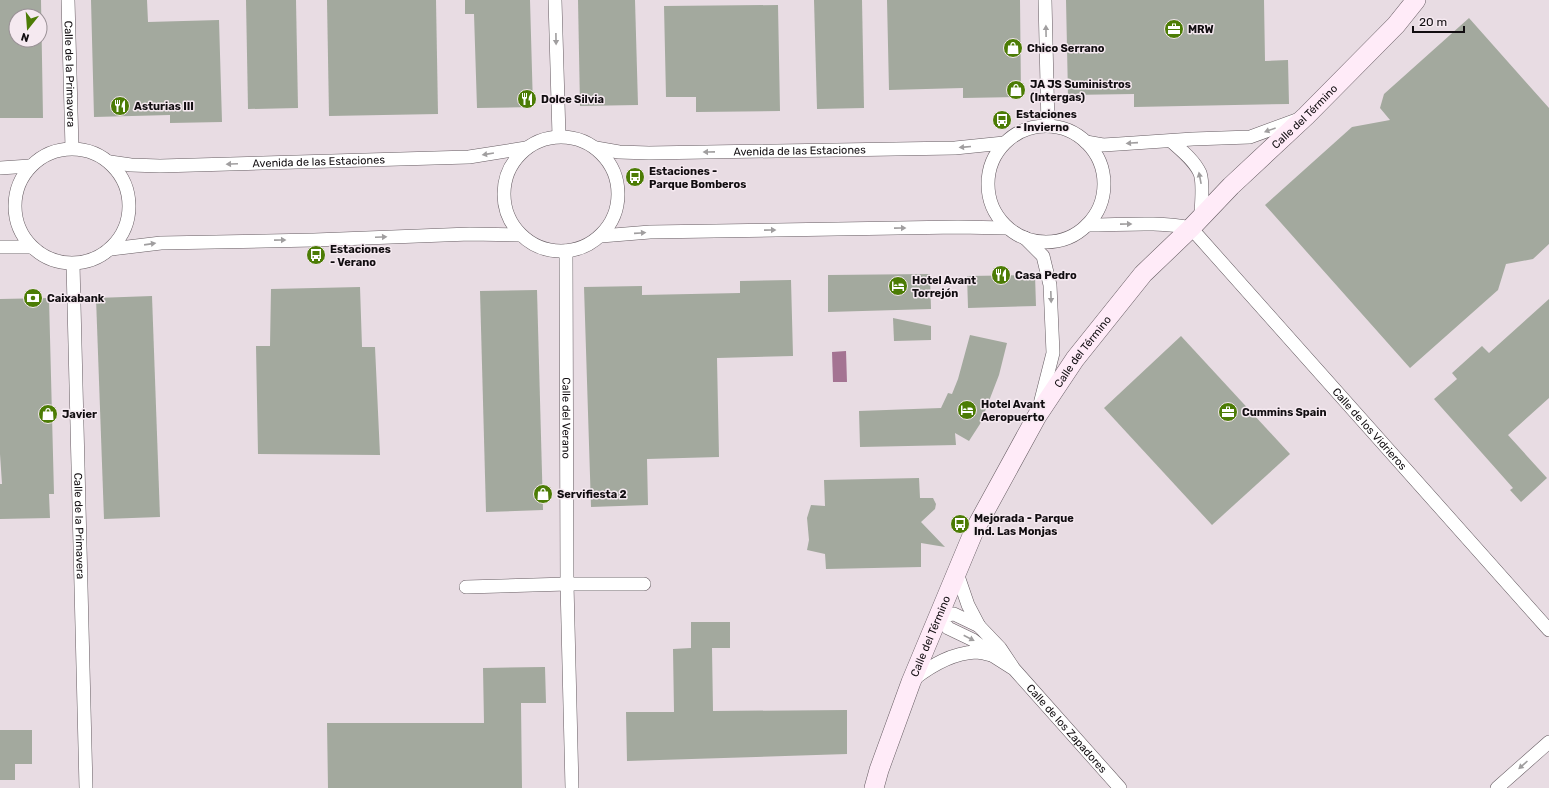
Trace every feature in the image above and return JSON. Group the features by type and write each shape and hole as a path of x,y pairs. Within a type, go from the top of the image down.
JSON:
{"street":[{"name":"Calle de la Primavera","path":"68,0 72,148"},
{"path":"555,0 559,136"},
{"path":"1045,0 1048,126"},
{"name":"Calle del Término","path":"874,788 879,770 911,682 974,531 1037,416 1074,358 1143,274 1231,186 1306,116 1396,25 1416,0"},
{"path":"1086,142 1103,145 1250,137 1306,116"},
{"path":"1025,238 1050,242 1069,237 1087,225 1100,206 1104,182 1100,163 1086,142 1070,131 1048,126 1028,128 1014,135 1004,143 993,160 987,185 991,205 1007,228 1025,238 1043,256 1050,285 1052,353 1037,416"},
{"path":"559,136 578,139 596,148 612,166 617,181 619,196 615,215 601,236 585,246 566,252 536,246 520,235 506,211 503,191 504,181 512,162 526,148 539,140 559,136"},
{"path":"1087,225 1175,225 1196,222 1202,193 1200,174 1187,156 1171,141"},
{"name":"Avenida de las Estaciones","path":"596,148 619,152 649,153 955,148 1004,143"},
{"path":"72,148 92,152 110,162 126,183 130,203 130,215 124,234 111,249 93,260 74,264 48,259 31,247 19,230 14,210 19,182 30,166 52,152 72,148"},
{"name":"Avenida de las Estaciones","path":"110,162 131,165 160,166 469,157 526,148"},
{"path":"0,168 30,166"},
{"name":"Calle de los Vidrieros","path":"1196,222 1549,630"},
{"path":"601,236 650,232 950,227 1007,228"},
{"path":"111,249 161,243 314,240 470,234 520,235"},
{"path":"0,247 31,247"},
{"name":"Calle del Verano","path":"566,252 567,584 572,788"},
{"name":"Calle de la Primavera","path":"74,264 86,788"},
{"name":"Calle de los Zapadores","path":"956,573 968,605 979,626 1000,648 1014,669 1120,788"},
{"path":"466,587 567,584 644,584"},
{"name":"Calle de los Zapadores","path":"979,626 954,614 939,616 948,628 973,640 992,655 1014,669"},
{"name":"Calle de los Zapadores","path":"911,682 930,667 942,660 977,652 992,655"},
{"path":"1497,788 1549,742"}],"shaded area":[{"path":"846,351 847,382 833,382 832,352"}],"building":[{"path":"0,0 41,0 41,8 8,8 8,48 42,48 43,118 0,118"},
{"path":"91,0 147,0 148,22 219,20 222,122 170,123 170,115 94,117"},
{"path":"246,0 296,0 298,108 248,109"},
{"path":"327,0 436,0 438,114 329,116"},
{"path":"465,0 530,0 533,107 477,108 474,14 465,14"},
{"path":"578,0 635,0 638,105 580,106"},
{"path":"814,0 862,0 864,108 817,109"},
{"path":"887,0 1020,0 1021,97 963,98 963,88 889,90"},
{"path":"1066,0 1264,0 1265,61 1288,60 1289,104 1134,107 1134,94 1068,95"},
{"path":"778,5 780,111 696,112 696,97 666,97 664,6"},
{"path":"1469,18 1549,108 1549,244 1533,259 1506,264 1498,290 1410,368 1265,205 1352,127 1390,120 1380,108 1384,94"},
{"path":"930,274 931,309 828,312 828,275"},
{"path":"1035,275 1036,306 968,308 967,276"},
{"path":"791,280 793,356 717,358 719,457 647,459 648,505 591,507 584,287 642,286 642,295 740,293 740,281"},
{"path":"360,287 362,347 375,347 380,455 258,454 256,346 270,346 271,289"},
{"path":"537,290 543,510 486,512 480,291"},
{"path":"152,296 160,517 104,519 96,298"},
{"path":"49,298 54,494 49,494 50,518 0,519 0,484 2,484 0,454 0,299"},
{"path":"1549,299 1549,398 1508,435 1547,478 1521,502 1510,490 1513,488 1434,399 1457,379 1452,373 1482,346 1489,353"},
{"path":"893,318 931,326 931,340 894,341"},
{"path":"970,335 1007,343 999,375 989,401 980,424 969,441 955,433 956,445 860,447 859,411 941,408 948,393 952,394 958,379"},
{"path":"1181,336 1290,454 1212,525 1104,408"},
{"path":"919,478 920,498 933,498 936,504 935,509 921,522 945,547 921,543 921,567 826,569 825,554 807,550 809,540 807,518 811,505 825,506 824,480"},
{"path":"691,622 730,622 730,648 712,648 713,711 847,710 847,754 627,761 626,712 674,712 673,649 691,648"},
{"path":"545,667 546,703 521,703 522,788 328,788 327,723 484,723 483,668"},
{"path":"0,730 32,730 32,764 15,764 15,780 0,780"}],"place":[{"name":"MRW","path":"1174,29"},
{"name":"Chico Serrano","path":"1013,48"},
{"name":"JA JS Suministros (Intergas)","path":"1016,90"},
{"name":"Dolce Silvia","path":"527,99"},
{"name":"Asturias III","path":"120,106"},
{"name":"Estaciones - Invierno","path":"1002,120"},
{"name":"Estaciones - Parque Bomberos","path":"635,177"},
{"name":"Estaciones - Verano","path":"316,255"},
{"name":"Casa Pedro","path":"1001,275"},
{"name":"Hotel Avant Torrejón","path":"898,286"},
{"name":"Caixabank","path":"33,298"},
{"name":"Hotel Avant Aeropuerto","path":"967,410"},
{"name":"Cummins Spain","path":"1228,412"},
{"name":"Javier","path":"48,414"},
{"name":"Servifiesta 2","path":"543,494"},
{"name":"Mejorada - Parque Ind. Las Monjas","path":"960,524"}]}
